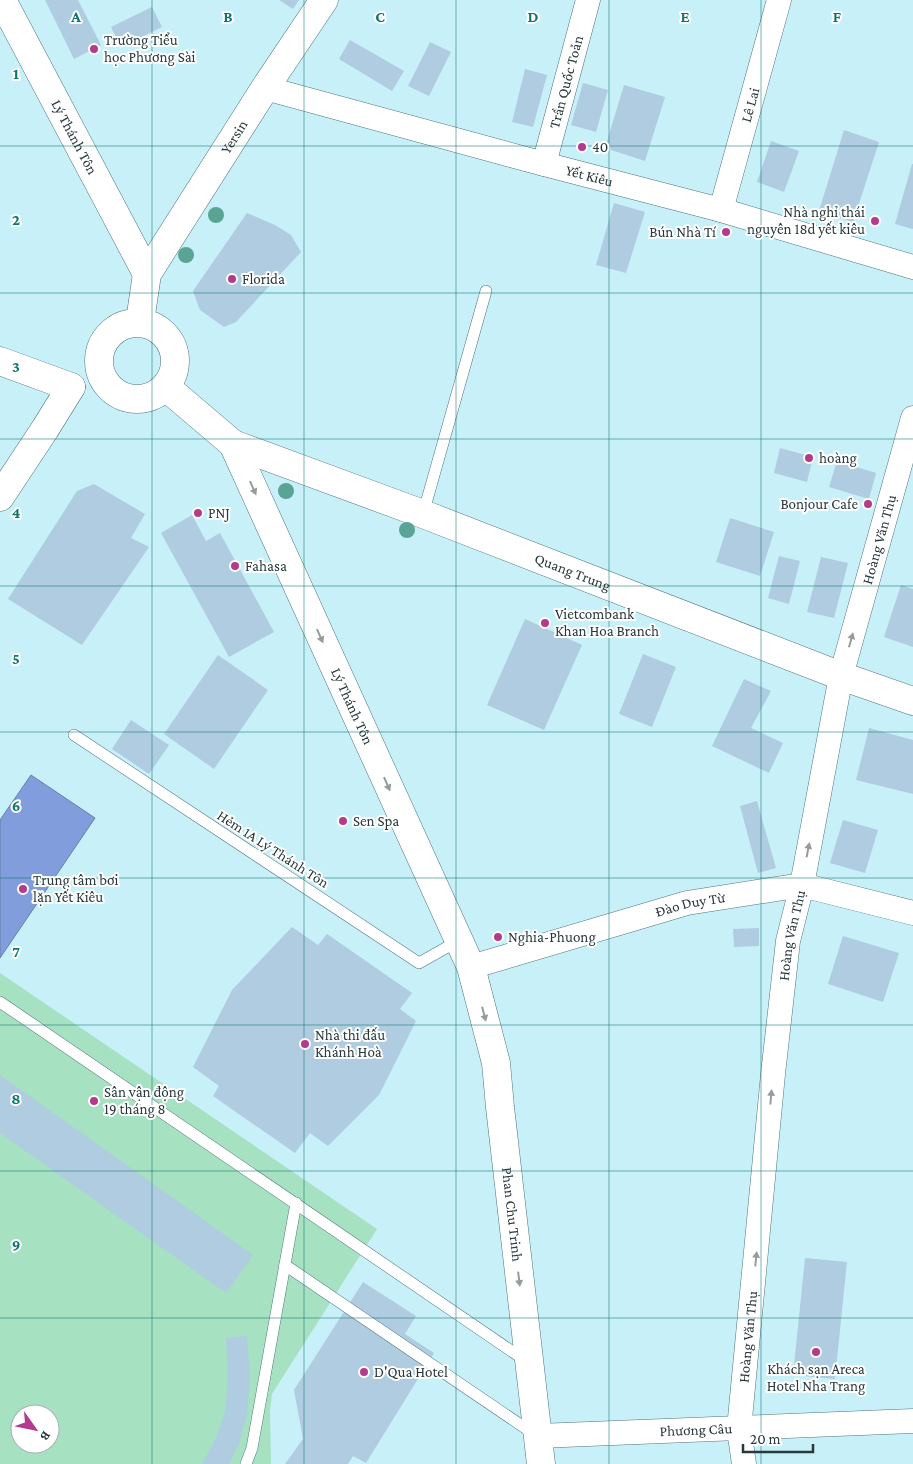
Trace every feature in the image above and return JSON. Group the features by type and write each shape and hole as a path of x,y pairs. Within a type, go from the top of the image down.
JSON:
{"street":[{"name":"Lý Thánh Tôn","path":"2,0 147,274"},
{"name":"Yersin","path":"147,274 265,88 324,0"},
{"name":"Trần Quốc Toản","path":"544,164 588,0"},
{"name":"Lê Lai","path":"721,210 779,0"},
{"name":"Yết Kiêu","path":"265,88 721,210 913,267"},
{"path":"140,321 147,274"},
{"path":"140,321 163,332 170,341 174,354 174,367 166,387 150,397 137,399 124,397 111,389 102,377 99,362 101,347 110,334 119,327 140,321"},
{"path":"0,360 71,387 102,377"},
{"path":"0,497 71,387"},
{"path":"166,387 233,444"},
{"name":"Hoàng Văn Thụ","path":"744,1464 739,1429 773,1074 787,950 802,884 841,676 913,418"},
{"name":"Lý Thánh Tôn","path":"233,444 471,967"},
{"name":"Quang Trung","path":"233,444 423,514 841,676 913,701"},
{"name":"Đào Duy Từ","path":"471,967 687,903 802,884 913,914"},
{"name":"Phan Chu Trinh","path":"471,967 496,1063 541,1464"},
{"name":"Phương Câu","path":"538,1436 913,1421"}],"lane":[{"path":"423,514 486,291"},
{"name":"Hẻm 1A Lý Thánh Tôn","path":"74,735 419,964 458,941"},
{"path":"0,1002 529,1363"},
{"path":"246,1464 252,1448 296,1203"},
{"path":"285,1265 538,1436"}],"green space":[{"name":"Sân vận động 19 tháng 8","path":"0,973 377,1229 272,1394 270,1411 271,1464 0,1464"}],"water":[{"name":"Trung tâm bơi lặn Yết Kiêu","path":"31,775 95,818 0,958 0,820"}],"building":[{"path":"45,0 78,0 101,45 74,59"},
{"path":"279,0 299,0 293,9"},
{"path":"152,7 162,27 121,47 111,27"},
{"path":"350,40 404,71 392,91 339,59"},
{"path":"430,42 451,52 429,96 408,86"},
{"path":"525,69 547,75 533,127 512,122"},
{"path":"583,83 608,90 596,132 571,125"},
{"path":"624,85 665,97 645,161 605,148"},
{"path":"844,130 879,142 853,222 819,211"},
{"path":"771,141 799,151 784,192 757,182"},
{"path":"913,164 913,229 895,224"},
{"path":"614,203 645,212 626,273 596,265"},
{"path":"247,213 275,225 291,235 301,252 236,322 224,327 200,310 193,291"},
{"path":"780,448 813,457 807,482 774,473"},
{"path":"837,461 876,473 869,499 829,487"},
{"path":"94,484 145,514 131,538 149,547 82,645 8,599 77,491"},
{"path":"192,515 206,541 220,533 274,632 229,657 161,533"},
{"path":"730,518 774,532 760,576 716,562"},
{"path":"779,556 800,561 789,604 768,598"},
{"path":"821,557 848,563 834,618 807,612"},
{"path":"901,585 913,589 913,647 884,637"},
{"path":"525,619 582,645 544,730 487,705"},
{"path":"643,654 676,667 652,727 619,714"},
{"path":"218,655 268,690 214,769 164,734"},
{"path":"744,679 771,691 751,728 783,743 769,773 712,746"},
{"path":"131,720 169,745 149,774 112,749"},
{"path":"869,728 913,740 913,794 856,780"},
{"path":"757,801 776,868 758,873 740,806"},
{"path":"843,820 878,830 865,873 830,863"},
{"name":"Nhà thi đấu Khánh Hoà","path":"292,927 318,945 327,934 412,993 400,1009 416,1021 379,1095 328,1146 310,1133 295,1153 213,1096 219,1086 193,1067 232,990"},
{"path":"759,928 759,946 734,947 733,929"},
{"path":"843,936 899,953 883,1002 828,984"},
{"path":"0,1075 253,1255 226,1293 0,1133"},
{"path":"805,1258 847,1262 835,1379 793,1375"},
{"name":"D'Qua Hotel","path":"363,1282 416,1316 405,1334 434,1353 366,1463 353,1456 348,1464 285,1464 303,1439 294,1390"},
{"path":"247,1336 250,1377 247,1414 239,1443 229,1464 202,1464 216,1438 225,1412 228,1378 226,1338"}],"place":[{"name":"Trường Tiểu học Phương Sài","path":"94,49"},
{"name":"40","path":"582,147"},
{"name":"Nhà nghỉ thái nguyên 18d yết kiêu","path":"875,221"},
{"name":"Bún Nhà Tí","path":"726,232"},
{"name":"Florida","path":"232,279"},
{"name":"hoàng","path":"809,458"},
{"name":"Bonjour Cafe","path":"868,504"},
{"name":"PNJ","path":"198,513"},
{"name":"Fahasa","path":"235,566"},
{"name":"Vietcombank Khan Hoa Branch","path":"545,623"},
{"name":"Sen Spa","path":"343,821"},
{"name":"Trung tâm bơi lặn Yết Kiêu","path":"23,889"},
{"name":"Nghia-Phuong","path":"498,937"},
{"name":"Nhà thi đấu Khánh Hoà","path":"305,1044"},
{"name":"Sân vận động 19 tháng 8","path":"94,1101"},
{"name":"Khách sạn Areca Hotel Nha Trang","path":"816,1352"},
{"name":"D'Qua Hotel","path":"364,1372"}]}
